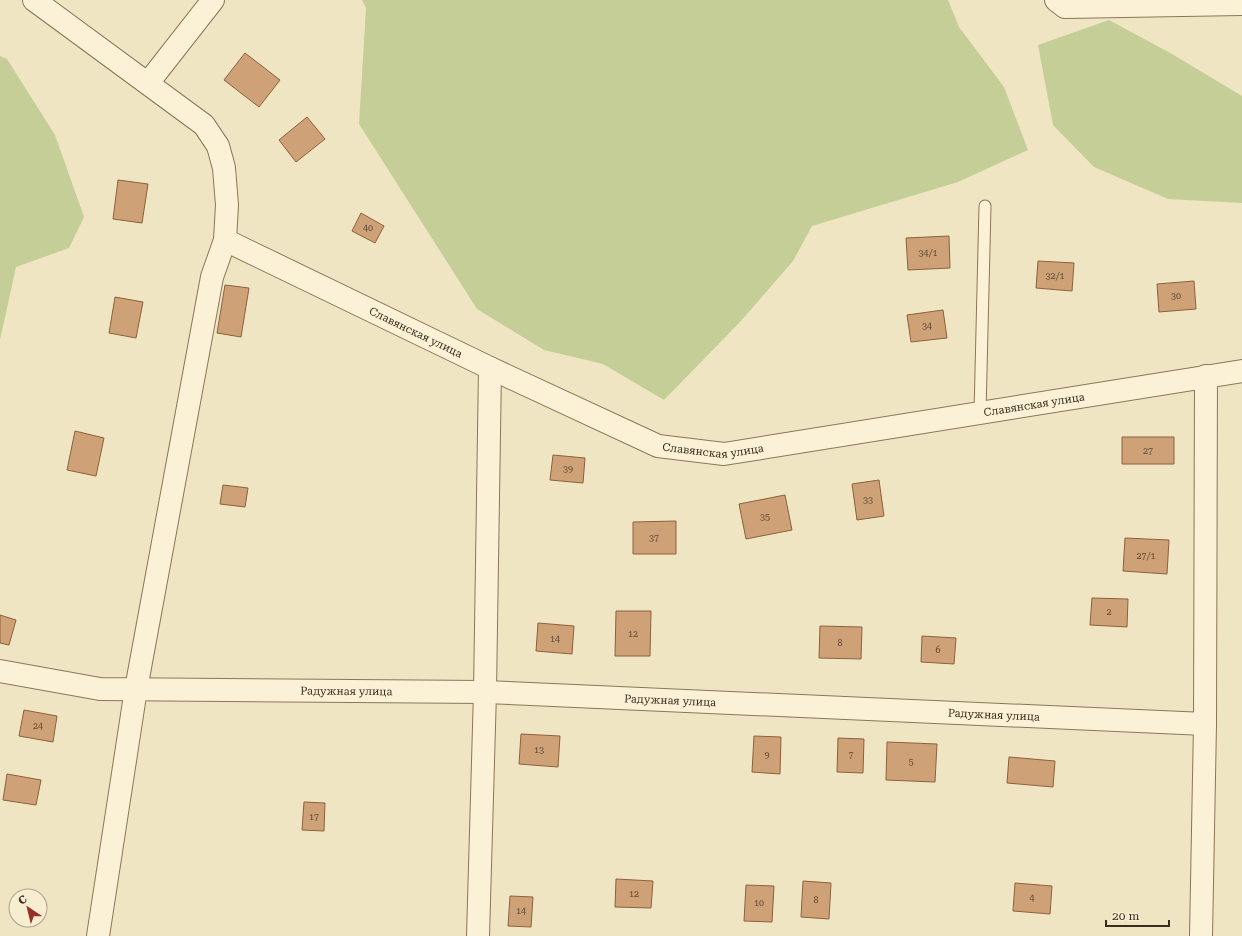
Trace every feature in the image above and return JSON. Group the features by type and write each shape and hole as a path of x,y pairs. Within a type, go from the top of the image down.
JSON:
{"street":[{"path":"34,0 204,125 218,146 224,168 227,205 225,240 212,277 136,688 98,936"},
{"path":"148,83 213,0"},
{"path":"1056,0 1065,7 1242,4"},
{"name":"Славянская улица","path":"225,240 490,368 658,446 724,454 1242,371"},
{"path":"478,936 485,692 490,368"},
{"path":"1201,936 1205,724 1206,376"},
{"name":"Радужная улица","path":"0,671 100,689 136,688 485,692 1205,724"}],"lane":[{"path":"980,413 985,206"}],"green space":[{"path":"362,0 948,0 959,27 1004,87 1028,150 958,182 812,226 793,261 740,322 664,400 603,364 544,350 477,309 359,124 366,8"},
{"path":"1109,20 1172,54 1242,96 1242,203 1168,199 1094,167 1053,125 1038,45"},
{"path":"0,56 7,59 55,135 84,217 69,248 16,267 0,340"}],"building":[{"path":"245,53 280,80 259,107 224,80"},
{"path":"307,117 325,139 296,162 279,140"},
{"path":"118,180 148,184 142,223 113,219"},
{"path":"361,213 384,226 375,243 352,231"},
{"path":"949,236 950,268 908,270 906,238"},
{"path":"1038,261 1074,263 1072,291 1036,288"},
{"path":"1194,281 1196,309 1159,312 1157,284"},
{"path":"225,285 249,288 241,337 217,333"},
{"path":"115,297 143,302 136,338 109,333"},
{"path":"943,310 947,338 911,342 907,315"},
{"path":"75,431 104,438 96,476 67,470"},
{"path":"1122,437 1174,437 1174,464 1122,464"},
{"path":"553,455 585,458 583,483 550,480"},
{"path":"879,480 884,516 857,520 852,484"},
{"path":"223,485 248,488 245,507 220,504"},
{"path":"785,495 792,530 746,539 739,504"},
{"path":"676,521 676,554 633,554 633,522"},
{"path":"1125,538 1169,540 1167,574 1123,571"},
{"path":"1092,598 1128,599 1127,627 1090,625"},
{"path":"616,611 651,611 650,656 615,656"},
{"path":"0,615 16,620 9,645 0,643"},
{"path":"538,623 574,626 572,654 536,651"},
{"path":"820,626 862,627 861,659 819,658"},
{"path":"922,636 956,638 954,664 921,662"},
{"path":"24,710 57,716 53,742 19,736"},
{"path":"521,734 560,736 558,767 519,764"},
{"path":"754,736 781,737 780,774 752,772"},
{"path":"838,738 864,739 863,773 837,772"},
{"path":"887,742 937,744 935,782 886,780"},
{"path":"1009,757 1055,761 1053,787 1007,783"},
{"path":"7,774 41,780 36,805 3,800"},
{"path":"304,802 325,803 324,831 302,830"},
{"path":"616,879 653,881 651,908 615,907"},
{"path":"803,881 831,883 829,919 801,917"},
{"path":"1015,883 1052,886 1050,914 1013,911"},
{"path":"746,885 774,886 772,922 744,921"},
{"path":"510,896 533,897 531,927 508,926"}]}
